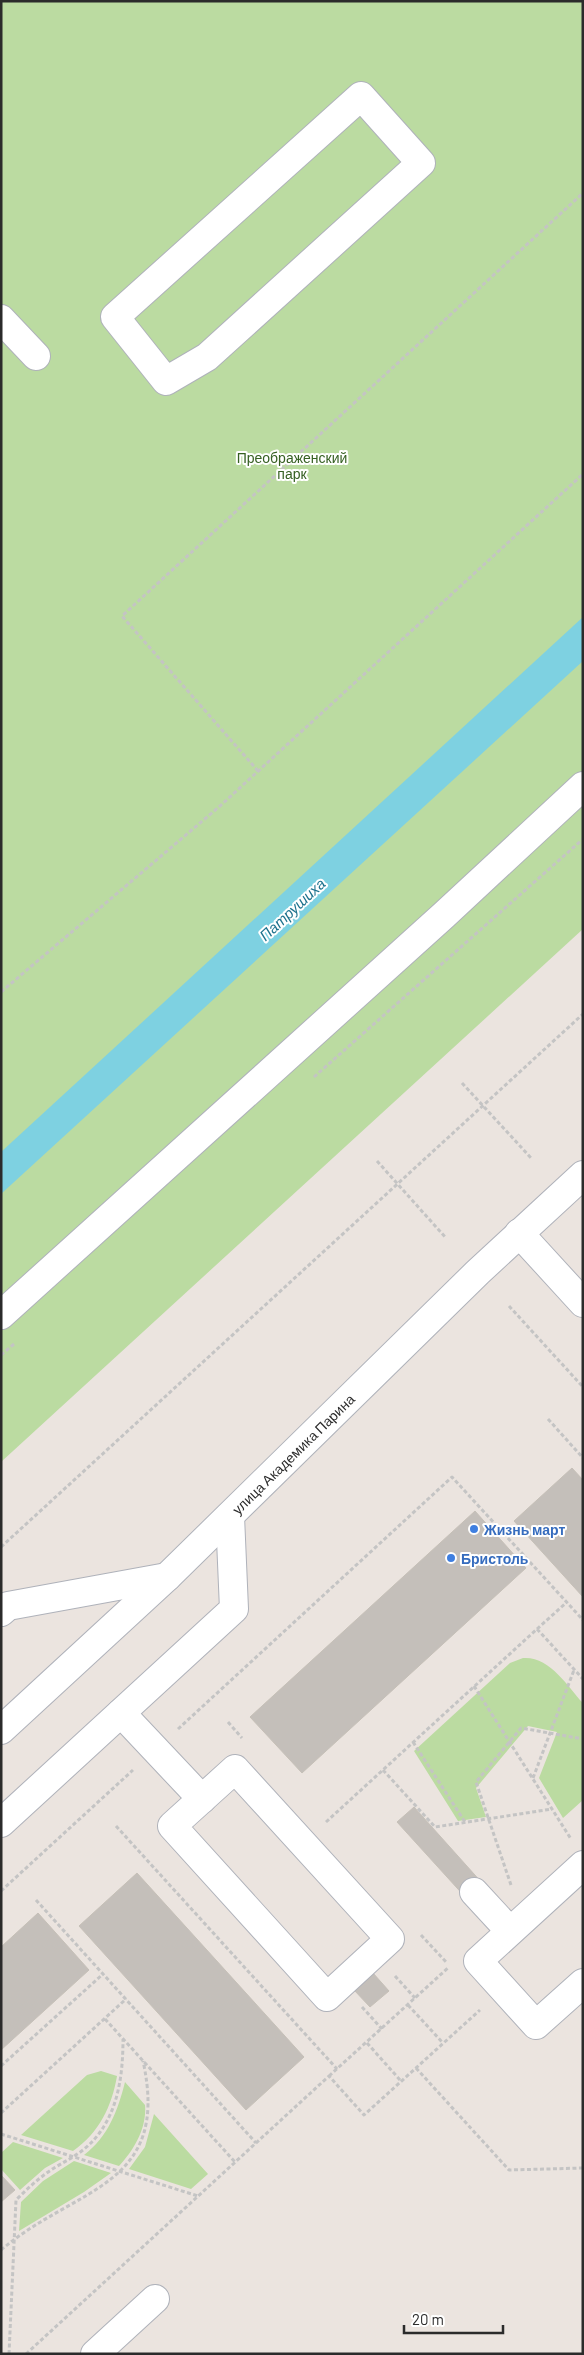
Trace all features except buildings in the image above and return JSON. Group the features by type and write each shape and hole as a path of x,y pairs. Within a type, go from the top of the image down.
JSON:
{"street":[{"path":"361,96 421,163 207,358 166,381 152,364 116,317 361,96"},
{"path":"6,335 36,356"},
{"path":"1,1315 444,915 583,786"},
{"name":"улица Академика Парина","path":"1,1730 167,1577 519,1233 583,1175"},
{"path":"519,1233 583,1303"},
{"path":"1,1823 234,1609 230,1516"},
{"path":"1,1612 8,1606 167,1577"},
{"path":"121,1713 202,1799"},
{"path":"235,1769 390,1940 327,1997 172,1826 202,1799 235,1769"},
{"path":"578,1853 510,1931 478,1961 536,2025 583,1983"},
{"path":"474,1892 510,1931"},
{"path":"95,2354 155,2299"}],"path":[{"path":"258,772 122,616 583,193"},
{"path":"1,992 220,806 583,474"},
{"path":"1,1547 583,1014"},
{"path":"462,1083 532,1159"},
{"path":"377,1161 446,1238"},
{"path":"508,1306 583,1387"},
{"path":"548,1420 583,1458"},
{"path":"1,1891 452,1477 583,1620"},
{"path":"322,1825 567,1602"},
{"path":"537,1629 583,1680"},
{"path":"532,1778 574,1670"},
{"path":"474,1686 578,1853"},
{"path":"228,1722 248,1744"},
{"path":"512,1887 476,1782 521,1728 583,1739"},
{"path":"413,1742 465,1822"},
{"path":"382,1770 435,1827 552,1809"},
{"path":"116,1826 337,2069"},
{"path":"36,1900 256,2143"},
{"path":"418,1931 456,1973"},
{"path":"1,2066 103,1974"},
{"path":"1,2113 126,1999"},
{"path":"408,2005 443,2043"},
{"path":"26,2354 329,2076 364,2115 485,2005"},
{"path":"105,2018 235,2162"},
{"path":"9,2354 16,2200 40,2178 74,2156 96,2137 113,2109 121,2078 123,2039"},
{"path":"366,2042 402,2081"},
{"path":"1,2250 86,2196 120,2171 141,2145 147,2128 150,2109 149,2087 143,2061"},
{"path":"416,2068 509,2170 583,2168"},
{"path":"1,2134 198,2196"}],"green space":[{"name":"Преображенский парк","path":"1,1 583,1 583,929 1,1462"},
{"path":"523,1658 542,1662 550,1667 583,1703 583,1800 563,1818 539,1778 557,1732 528,1726 476,1788 486,1817 458,1821 414,1751 510,1663"},
{"path":"101,2071 117,2076 115,2087 103,2118 82,2144 73,2151 21,2135 87,2075"},
{"path":"125,2082 145,2105 145,2114 142,2130 134,2146 119,2166 84,2155 100,2140 106,2131 119,2103"},
{"path":"154,2114 208,2174 191,2189 129,2169 145,2147"},
{"path":"13,2142 63,2158 45,2168 20,2190 1,2169 1,2153"},
{"path":"74,2161 111,2173 84,2192 19,2231 21,2202 43,2181"}],"water":[{"name":"Патрушиха","path":"583,617 583,661 1,1194 1,1152"}],"place":[{"name":"Жизнь март","path":"474,1529"},
{"name":"Бристоль","path":"451,1558"}]}
